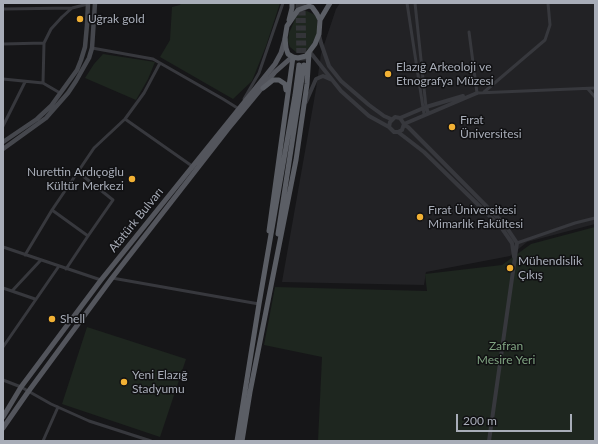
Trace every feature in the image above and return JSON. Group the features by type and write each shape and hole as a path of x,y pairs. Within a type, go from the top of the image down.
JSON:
{"highway":[{"path":"259,304 292,57 286,48 285,38 292,3"},
{"path":"320,20 330,3"},
{"path":"287,26 298,10 311,5 318,14 320,20 319,34 310,52 306,56 298,58 292,57"},
{"path":"242,441 250,392 296,160 310,52"},
{"path":"237,441 259,304 301,65 268,302"},
{"path":"263,88 273,80 279,80 285,84 287,93"}],"main road":[{"path":"3,149 46,118 68,93 84,68 92,48 91,3"},
{"path":"3,142 38,119 51,106 77,70 81,60 91,3"},
{"name":"Atatürk Bulvarı","path":"3,417 21,387 101,280 275,64 281,53 285,38"},
{"name":"Atatürk Bulvarı","path":"3,428 112,278 228,128 275,72 292,57"}],"street":[{"path":"3,9 72,8 91,3"},
{"path":"92,48 153,59 223,99 238,110 259,73 283,3"},
{"path":"407,3 426,114"},
{"path":"415,3 424,108"},
{"path":"484,92 545,40 550,25 548,3"},
{"path":"43,83 44,43 54,25 72,8"},
{"path":"469,32 477,93"},
{"path":"319,34 329,66 341,81 369,105 384,116 391,119 395,117 400,118 441,101 477,93 595,88"},
{"path":"3,44 44,43"},
{"path":"310,52 341,91 358,107 369,116 389,127 392,131 398,132 424,152 501,227 512,243 515,263"},
{"path":"25,255 52,210 94,148 125,119 144,93 160,63"},
{"path":"302,114 313,82 323,76 334,81"},
{"path":"3,79 43,83 61,93"},
{"path":"3,126 25,82"},
{"path":"588,89 595,97"},
{"path":"398,132 402,130 404,124 477,93"},
{"path":"400,118 404,124 414,132 505,225 517,243 489,441"},
{"path":"125,119 193,167"},
{"path":"389,127 391,119"},
{"path":"66,269 113,200 78,172"},
{"path":"52,210 88,236"},
{"path":"517,243 568,225 595,218"},
{"path":"3,248 101,280"},
{"path":"12,291 40,261"},
{"path":"3,347 58,266"},
{"path":"112,278 259,304"},
{"path":"3,288 35,299"},
{"path":"3,380 21,387 28,392 89,421 150,441"},
{"path":"43,441 58,407"}],"shaded area":[{"name":"Fırat Üniversitesi","path":"340,3 595,3 595,224 527,242 510,256 426,272 424,285 282,282 321,54 336,9"}],"green space":[{"path":"181,3 280,3 266,46 252,81 233,99 160,57 170,40 172,7 180,5"},
{"path":"307,11 315,15 317,19 317,34 312,44 306,51 301,53 296,52 290,47 288,42 289,33 296,17 302,12"},
{"path":"103,54 155,62 148,79 136,100 85,78"},
{"name":"Zafran Mesire Yeri","path":"595,227 595,441 318,441 322,357 264,345 275,287 427,291 425,274 502,265 531,244"},
{"name":"Yeni Elazığ Stadyumu","path":"87,327 186,359 160,437 62,404"}],"tunnel":[{"path":"298,3 299,65"},
{"path":"303,3 304,65"}],"place":[{"name":"Uğrak gold","path":"80,19"},
{"name":"Elazığ Arkeoloji ve Etnografya Müzesi","path":"388,74"},
{"name":"Fırat Üniversitesi","path":"452,127"},
{"name":"Nurettin Ardıçoğlu Kültür Merkezi","path":"132,179"},
{"name":"Fırat Üniversitesi Mimarlık Fakültesi","path":"420,217"},
{"name":"Mühendislik Çıkış","path":"510,268"},
{"name":"Shell","path":"52,319"},
{"name":"Yeni Elazığ Stadyumu","path":"124,382"}]}
